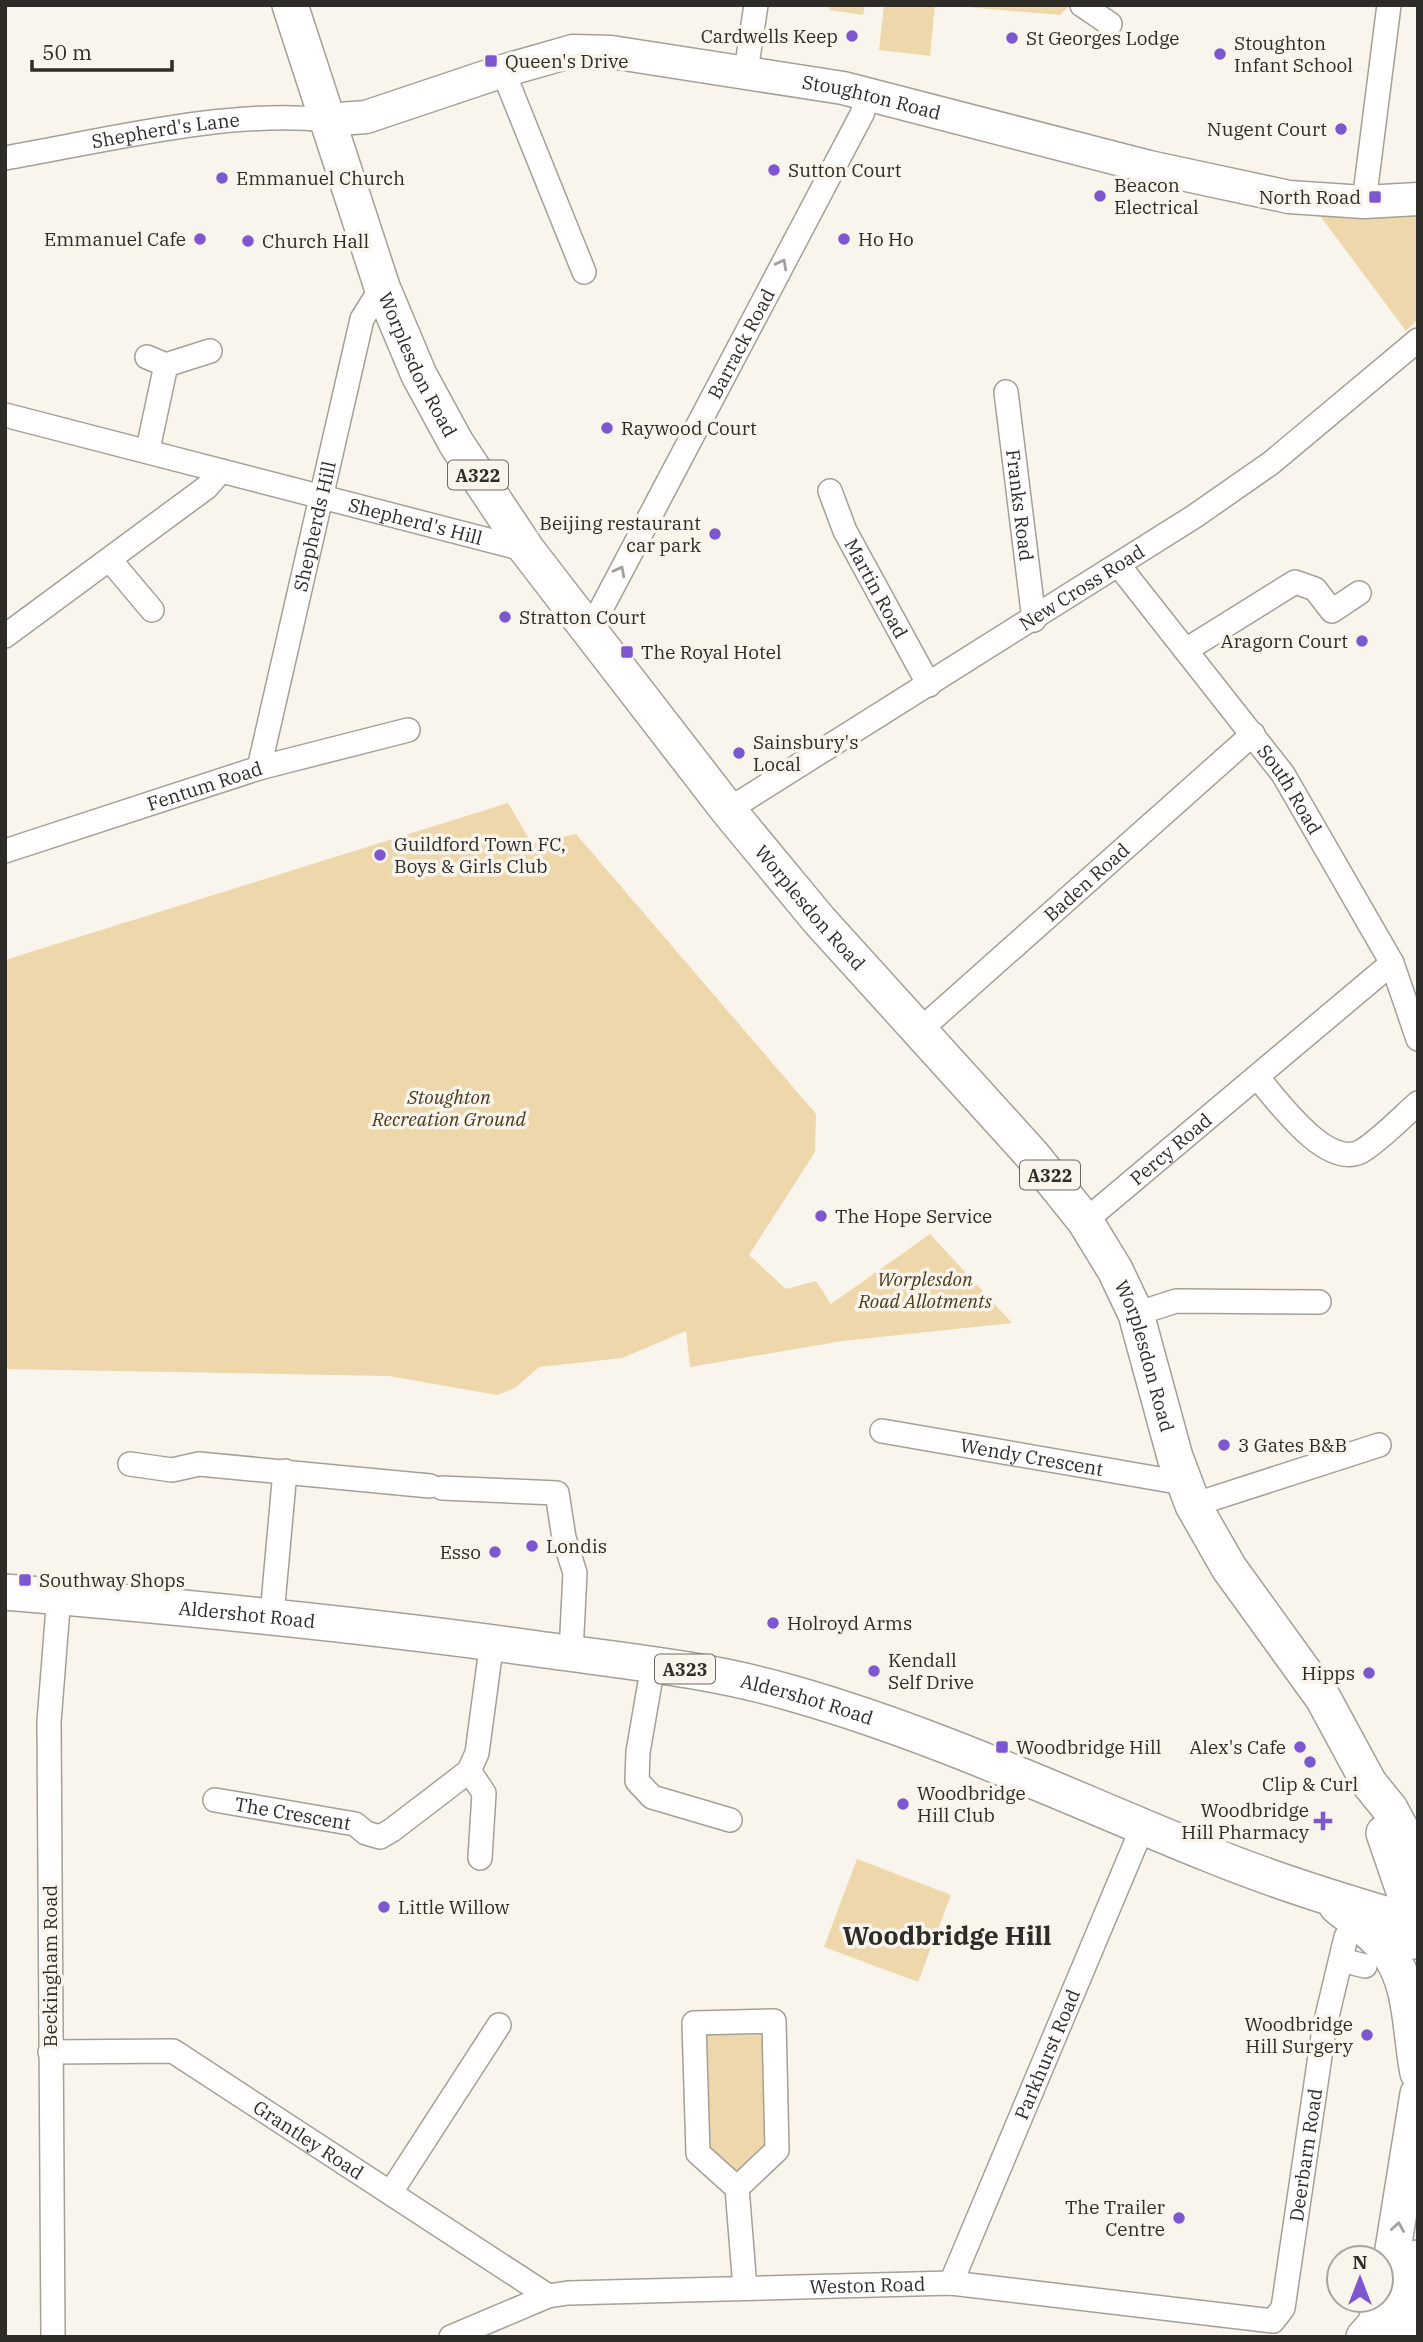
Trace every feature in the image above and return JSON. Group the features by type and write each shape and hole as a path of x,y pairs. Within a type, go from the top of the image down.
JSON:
{"main road":[{"name":"Worplesdon Road","path":"290,5 382,287 419,375 450,432 527,550 728,810 819,920 1041,1165 1086,1221 1115,1270 1136,1314 1188,1494 1237,1580 1323,1698 1403,1853 1415,1923 1418,1967"},
{"name":"Aldershot Road","path":"5,1592 272,1615 571,1653 754,1683 867,1717 1005,1767 1208,1854 1328,1899"},
{"path":"1328,1899 1358,1894 1375,1884 1403,1853"},
{"path":"1328,1899 1415,1923"},
{"path":"1328,1899 1378,1941 1396,1965 1408,2004 1418,2073"},
{"path":"1364,2337 1374,2326 1385,2299 1418,2094"},
{"path":"1406,2329 1418,2258"}],"street":[{"path":"746,71 756,5"},
{"path":"1082,5 1110,24"},
{"path":"1364,202 1389,5"},
{"name":"Stoughton Road","path":"326,120 366,117 503,71 561,54 586,51 650,56 869,93 1224,184 1289,197 1364,202 1418,199"},
{"path":"503,71 584,272"},
{"name":"Barrack Road","path":"589,632 862,114 869,93"},
{"name":"Shepherd's Lane","path":"5,158 249,120 286,116 326,120"},
{"name":"Shepherds Hill","path":"259,768 323,499 362,319 382,287"},
{"name":"New Cross Road","path":"728,810 1120,566 1271,463 1418,340"},
{"path":"148,449 157,361 211,351"},
{"name":"Franks Road","path":"1006,392 1034,620"},
{"name":"Shepherd's Hill","path":"5,415 148,449 323,499 527,550"},
{"path":"5,636 206,487 221,471"},
{"name":"Martin Road","path":"830,491 845,531 929,685"},
{"path":"110,560 152,610"},
{"name":"South Road","path":"1120,566 1283,774 1392,963 1418,1040"},
{"path":"1186,650 1295,582 1315,589 1332,611 1359,593"},
{"name":"Fentum Road","path":"5,851 259,768 408,730"},
{"name":"Baden Road","path":"919,1031 1253,734"},
{"name":"Percy Road","path":"1086,1221 1392,963"},
{"path":"1257,1077 1315,1141 1333,1153 1359,1153 1418,1104"},
{"path":"1136,1314 1176,1301 1319,1302"},
{"name":"Wendy Crescent","path":"882,1431 1188,1494"},
{"path":"1188,1494 1379,1445"},
{"path":"130,1464 172,1470 199,1464 436,1487 567,1489 565,1538 575,1573 571,1653"},
{"path":"272,1615 285,1471"},
{"name":"Beckingham Road","path":"53,2337 49,1699 59,1595"},
{"path":"480,1858 484,1793 469,1771 477,1753 492,1642"},
{"path":"653,1665 638,1752 637,1781 652,1797 730,1820"},
{"name":"The Crescent","path":"215,1800 355,1824 366,1833 380,1837 469,1771"},
{"name":"Parkhurst Road","path":"951,2283 1143,1826"},
{"name":"Deerbarn Road","path":"1283,2308 1324,2029 1346,1937"},
{"path":"1341,1960 1365,1966"},
{"path":"737,2189 777,2150 774,2021 694,2023 698,2153 737,2189 745,2288"},
{"path":"391,2192 499,2025"},
{"name":"Grantley Road","path":"50,2052 173,2051 548,2297"},
{"name":"Weston Road","path":"451,2337 548,2297 568,2293 951,2283 1273,2322 1283,2308"}],"green space":[{"path":"828,5 935,5 930,56 879,50 884,6 865,6 863,15 830,10"},
{"path":"943,5 1070,5 1060,15"},
{"path":"1418,212 1418,319 1406,331 1318,213"},
{"name":"Stoughton Recreation Ground","path":"508,803 532,844 576,834 816,1114 815,1152 749,1255 786,1289 816,1281 831,1304 930,1234 1012,1323 842,1341 690,1367 686,1331 622,1358 539,1367 515,1388 497,1395 389,1376 5,1369 5,960"},
{"path":"857,1859 951,1895 918,1982 824,1947"},
{"path":"713,2029 753,2029 764,2035 769,2143 743,2170 733,2171 711,2152 704,2139 703,2040"}],"place":[{"name":"Cardwells Keep","path":"852,36"},
{"name":"St Georges Lodge","path":"1012,38"},
{"name":"Stoughton Infant School","path":"1220,54"},
{"name":"Queen's Drive","path":"491,61"},
{"name":"Nugent Court","path":"1341,129"},
{"name":"Sutton Court","path":"774,170"},
{"name":"Emmanuel Church","path":"222,178"},
{"name":"Beacon Electrical","path":"1100,196"},
{"name":"North Road","path":"1375,197"},
{"name":"Emmanuel Cafe","path":"200,239"},
{"name":"Ho Ho","path":"844,239"},
{"name":"Church Hall","path":"248,241"},
{"name":"Raywood Court","path":"607,428"},
{"name":"Beijing restaurant car park","path":"715,534"},
{"name":"Stratton Court","path":"505,617"},
{"name":"Aragorn Court","path":"1362,641"},
{"name":"The Royal Hotel","path":"627,652"},
{"name":"Sainsbury's Local","path":"739,753"},
{"name":"Guildford Town FC, Boys & Girls Club","path":"380,855"},
{"name":"The Hope Service","path":"821,1216"},
{"name":"3 Gates B&B","path":"1224,1445"},
{"name":"Londis","path":"532,1546"},
{"name":"Esso","path":"495,1552"},
{"name":"Southway Shops","path":"25,1580"},
{"name":"Holroyd Arms","path":"773,1623"},
{"name":"Kendall Self Drive","path":"874,1671"},
{"name":"Hipps","path":"1369,1673"},
{"name":"Woodbridge Hill","path":"1002,1747"},
{"name":"Alex's Cafe","path":"1300,1747"},
{"name":"Clip & Curl","path":"1310,1762"},
{"name":"Woodbridge Hill Club","path":"903,1804"},
{"name":"Woodbridge Hill Pharmacy","path":"1323,1821"},
{"name":"Little Willow","path":"384,1907"},
{"name":"Woodbridge Hill Surgery","path":"1367,2035"},
{"name":"The Trailer Centre","path":"1179,2218"}],"district":[{"name":"Woodbridge Hill","path":"947,1935"}],"park label":[{"name":"Worplesdon Road Allotments","path":"925,1290"}]}
